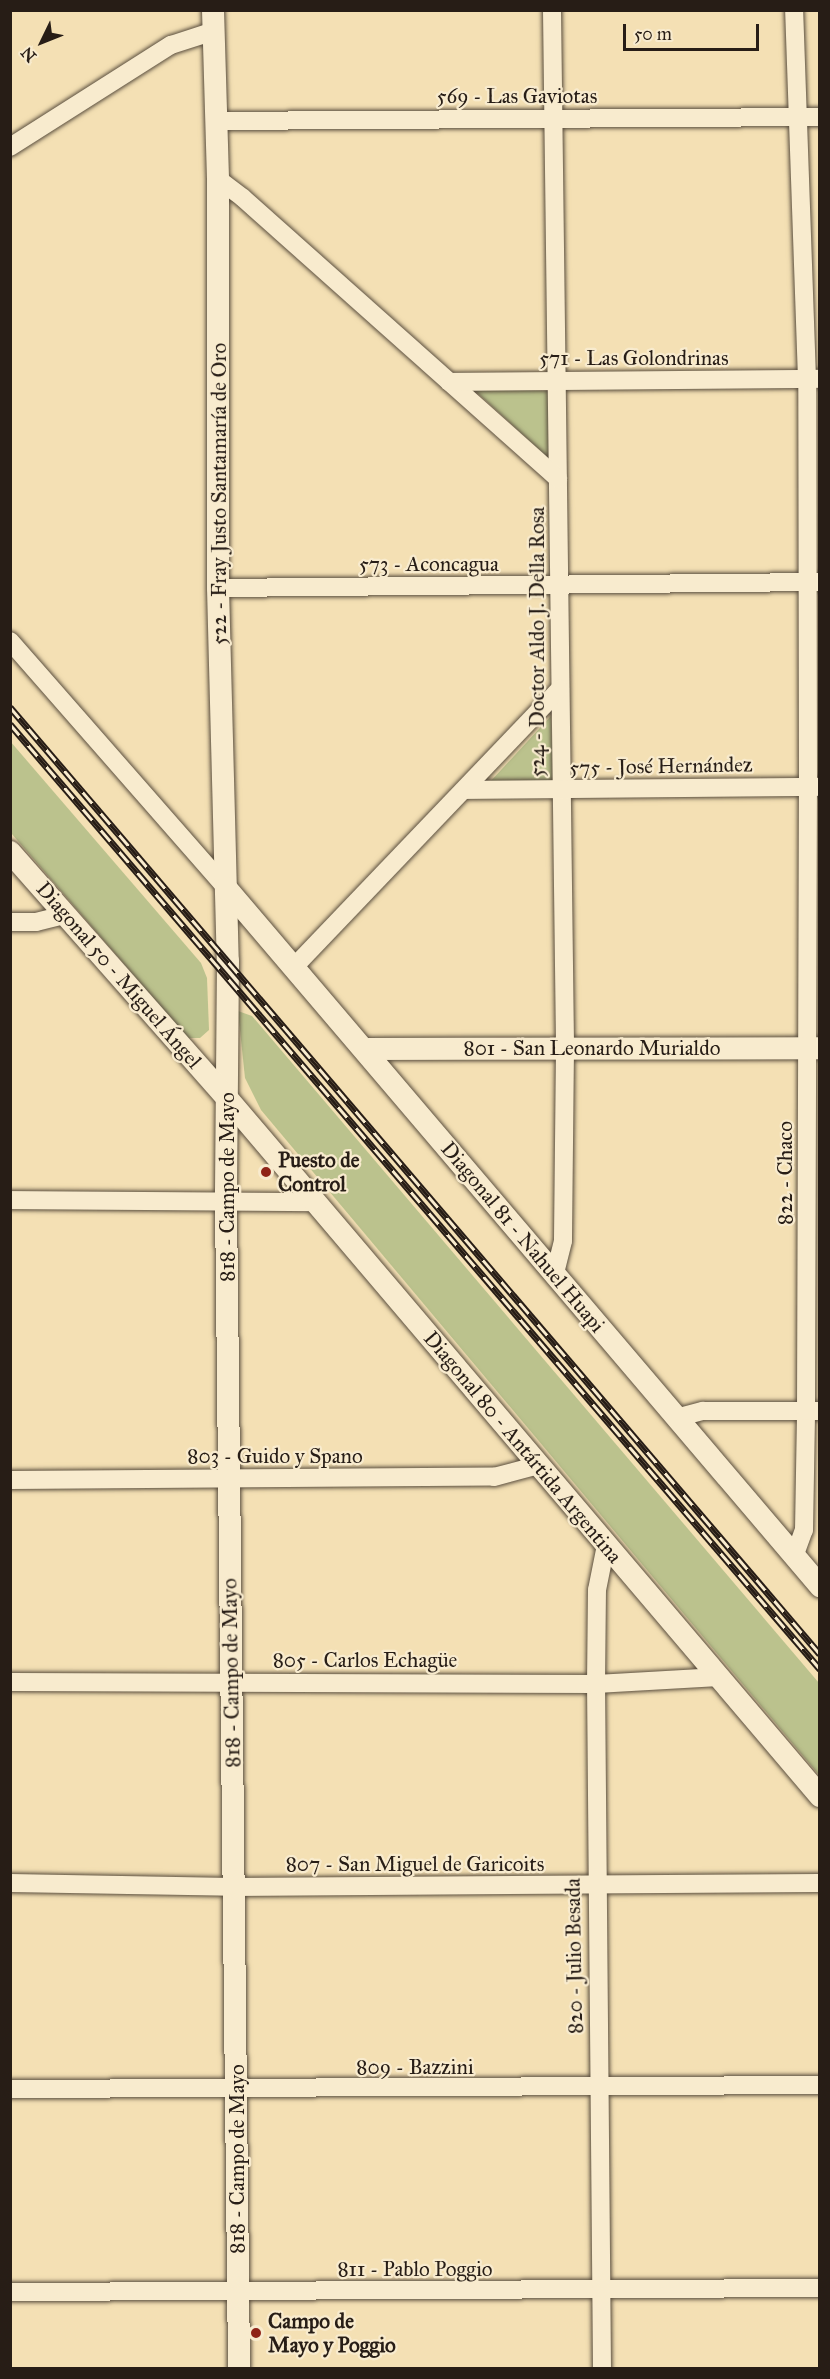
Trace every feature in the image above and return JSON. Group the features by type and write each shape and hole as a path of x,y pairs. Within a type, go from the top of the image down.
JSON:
{"street":[{"name":"524 - Doctor Aldo J. Della Rosa","path":"552,10 565,1048 563,1240 555,1272"},
{"name":"822 - Chaco","path":"794,10 796,117 813,379 814,787 813,1411 804,1530 794,1557"},
{"name":"522 - Fray Justo Santamaría de Oro","path":"214,21 218,179 218,588 228,977"},
{"path":"10,147 171,45 214,21"},
{"name":"569 - Las Gaviotas","path":"215,121 819,117"},
{"path":"218,179 558,479"},
{"name":"571 - Las Golondrinas","path":"449,382 813,379"},
{"name":"573 - Aconcagua","path":"218,588 813,582"},
{"path":"10,641 226,888"},
{"path":"295,966 467,790 560,689"},
{"name":"575 - José Hernández","path":"467,790 814,787"},
{"name":"Diagonal 50 - Miguel Ángel","path":"10,852 227,1098"},
{"name":"Diagonal 81 - Nahuel Huapi","path":"226,888 555,1272 819,1586"},
{"path":"10,922 36,922 65,915"},
{"name":"818 - Campo de Mayo","path":"228,977 226,1202 239,2368"},
{"name":"801 - San Leonardo Murialdo","path":"364,1049 814,1048"},
{"name":"Diagonal 80 - Antártida Argentina","path":"227,1098 819,1796"},
{"path":"10,1200 315,1202"},
{"path":"676,1418 703,1411 813,1411"},
{"name":"803 - Guido y Spano","path":"10,1480 494,1477 538,1465"},
{"name":"820 - Julio Besada","path":"602,2368 595,1886 597,1590 606,1545"},
{"name":"805 - Carlos Echagüe","path":"10,1682 596,1684 719,1677"},
{"name":"807 - San Miguel de Garicoits","path":"10,1883 232,1887 819,1883"},
{"name":"809 - Bazzini","path":"10,2089 237,2090 819,2085"},
{"name":"811 - Pablo Poggio","path":"10,2292 238,2293 819,2288"}],"green space":[{"path":"472,388 552,391 555,464"},
{"path":"551,716 553,782 489,783"},
{"path":"10,741 201,963 207,978 209,1030 200,1038 188,1038 11,833"},
{"path":"238,1011 252,1016 819,1683 819,1775 261,1110 245,1078"}],"railway":[{"path":"10,707 820,1654"},
{"path":"10,724 820,1669"}],"place":[{"name":"Puesto de Control","path":"266,1172"},
{"name":"Campo de Mayo y Poggio","path":"256,2333"}]}
